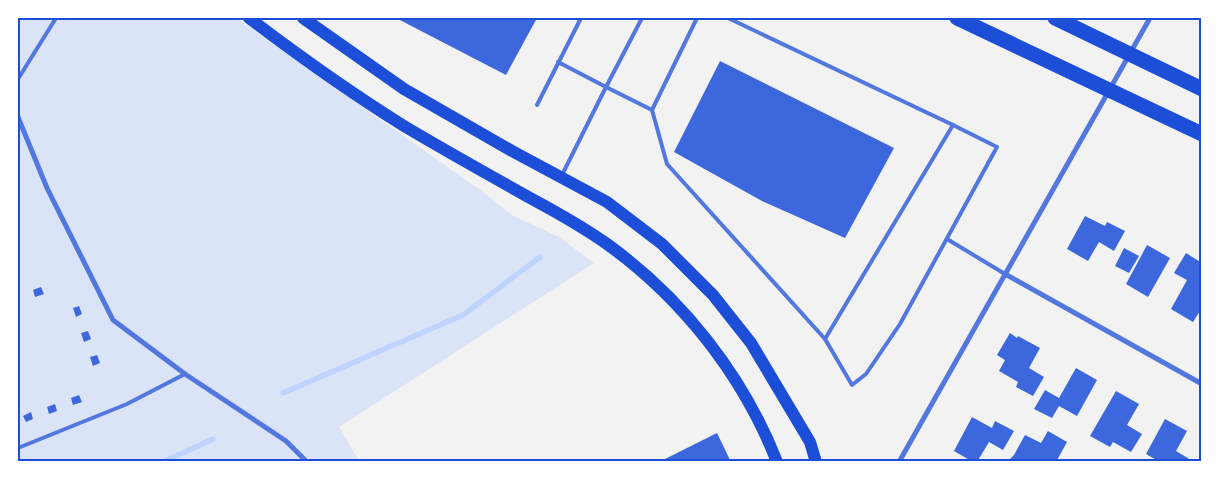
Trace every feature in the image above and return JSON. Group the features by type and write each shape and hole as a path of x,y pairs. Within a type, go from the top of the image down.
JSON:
{"highway":[{"path":"956,18 1202,134"},
{"path":"1055,18 1202,89"}],"main road":[{"path":"249,18 328,75 404,125 572,222 625,258 669,297 716,351 753,409 777,462"},
{"path":"303,18 404,89 607,202 662,244 713,296 751,343 810,442 816,462"}],"street":[{"path":"899,462 1150,18"},
{"path":"18,117 47,188 113,320 185,374 286,441 307,462"},
{"path":"1005,274 1202,384"}],"lane":[{"path":"18,79 56,18"},
{"path":"537,105 581,18"},
{"path":"561,177 642,18"},
{"path":"697,18 652,110 667,164 825,339 852,385 866,374 900,324 997,147 728,18"},
{"path":"558,62 652,110"},
{"path":"825,339 953,125"},
{"path":"947,239 1005,274"},
{"path":"18,448 127,404 185,374"}],"shaded area":[{"path":"18,18 236,18 483,192 512,215 559,237 594,263 339,427 359,461 18,461"}],"building":[{"path":"396,18 537,18 506,75"},
{"path":"720,61 894,148 845,238 762,201 674,152"},
{"path":"1085,216 1105,226 1107,222 1125,231 1114,251 1099,242 1088,261 1067,249"},
{"path":"1147,245 1170,258 1148,297 1126,284"},
{"path":"1124,248 1139,256 1129,273 1115,266"},
{"path":"1186,253 1202,263 1202,308 1193,322 1171,309 1187,280 1174,273"},
{"path":"41,287 44,294 35,297 33,290"},
{"path":"79,306 82,314 76,317 73,308"},
{"path":"88,331 91,339 84,342 81,333"},
{"path":"1010,333 1040,348 1029,368 1044,377 1033,396 1016,387 1018,382 999,371 1005,360 997,355"},
{"path":"97,355 100,363 93,366 90,357"},
{"path":"1076,368 1097,380 1077,416 1059,406 1052,418 1034,409 1045,390 1059,398"},
{"path":"1116,391 1139,404 1127,425 1142,434 1131,452 1113,442 1110,447 1090,436"},
{"path":"79,395 82,402 73,405 71,398"},
{"path":"55,404 57,411 49,414 47,407"},
{"path":"31,412 33,419 26,422 23,416"},
{"path":"972,417 992,428 995,421 1014,431 1003,450 989,442 977,462 973,462 954,451"},
{"path":"1165,419 1187,431 1176,451 1191,460 1190,462 1160,462 1146,454"},
{"path":"1048,431 1067,442 1056,462 1007,462 1014,455 1025,435 1041,443"},
{"path":"717,433 731,462 659,462"}],"waterway":[{"path":"283,393 463,315 540,257"},
{"path":"163,462 213,439"}]}
